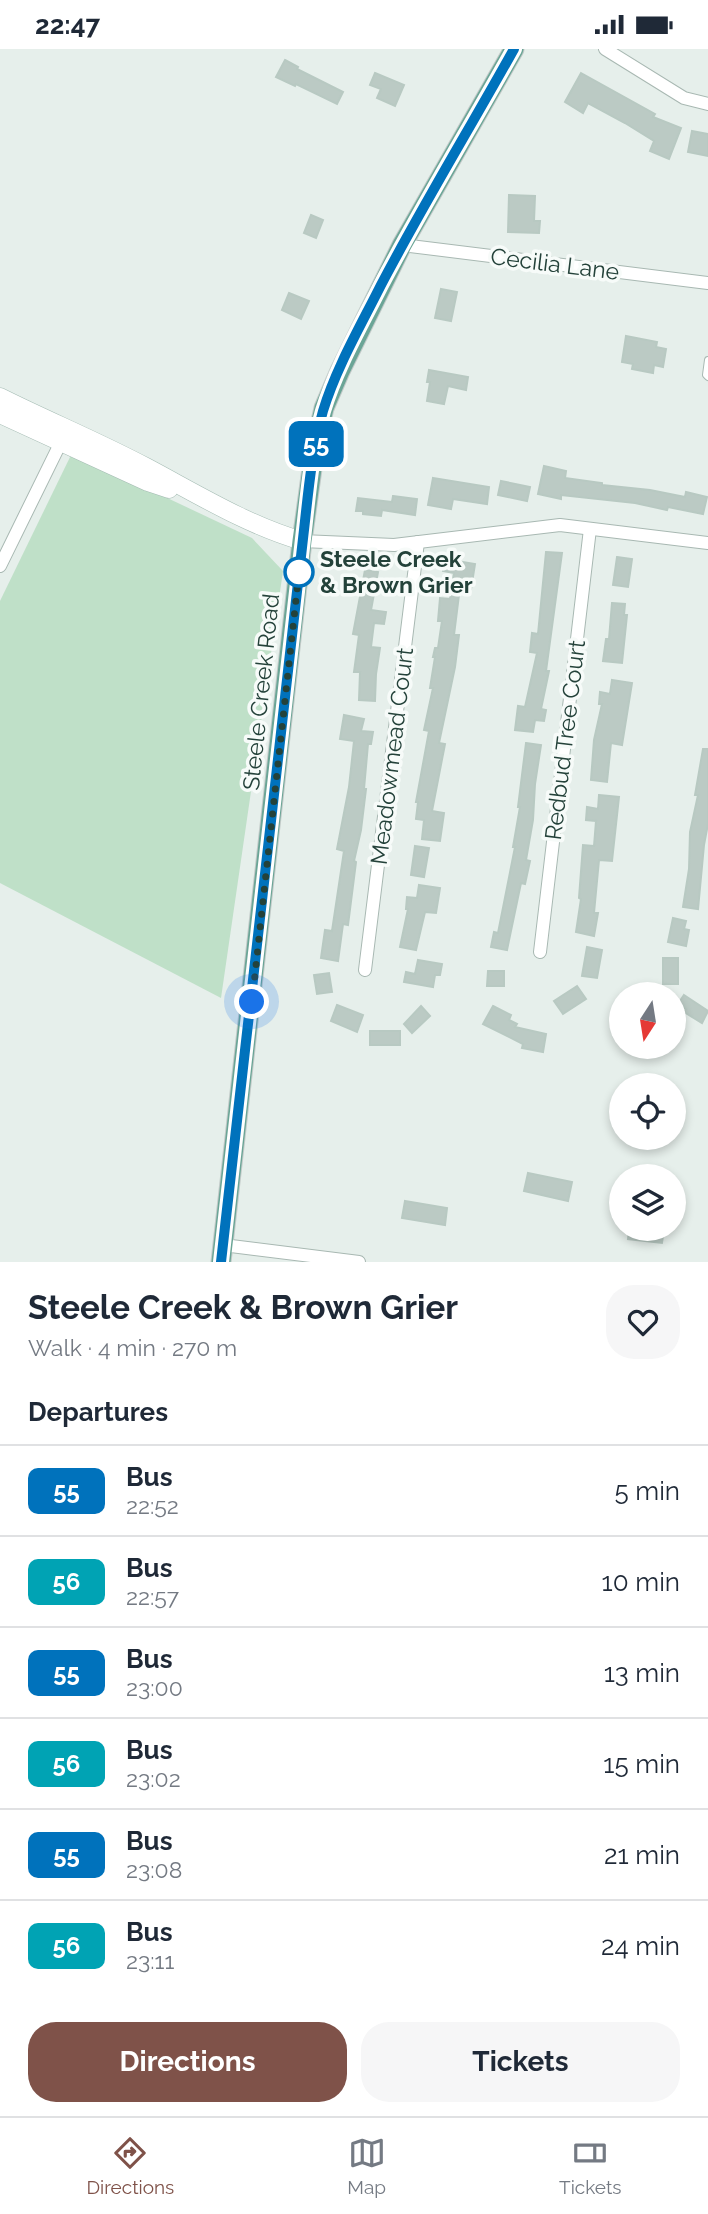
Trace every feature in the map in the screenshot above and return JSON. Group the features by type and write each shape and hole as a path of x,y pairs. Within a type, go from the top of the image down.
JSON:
{"main road":[{"name":"Steele Creek Road","path":"222,1254 302,541 310,479 324,408 353,341 402,245 514,49"},
{"path":"0,397 145,466 203,499 282,536 302,541"},
{"path":"0,414 148,482 203,499"}],"street":[{"path":"605,49 684,98 708,104"},
{"name":"Cecilia Lane","path":"402,245 708,283"},
{"path":"0,566 61,442"},
{"path":"302,541 377,545 418,543 560,525 708,543"},
{"name":"Redbud Tree Court","path":"540,952 590,529"},
{"name":"Meadowmead Court","path":"365,970 418,543"},
{"path":"222,1254 359,1262"}],"lane":[{"path":"708,360 705,375 708,377"}],"green space":[{"path":"72,453 252,538 283,571 221,998 0,883 0,601"}],"building":[{"path":"285,60 343,92 337,104 276,77"},
{"path":"375,73 404,85 395,106 377,98 381,89 370,85"},
{"path":"581,73 655,114 653,117 681,128 669,159 650,151 654,141 625,123 588,103 583,113 565,102"},
{"path":"692,131 708,134 708,156 688,152"},
{"path":"509,195 535,196 534,221 540,221 539,233 508,232"},
{"path":"311,215 323,220 316,238 304,233"},
{"path":"441,289 457,292 451,321 435,318"},
{"path":"289,293 309,301 301,319 282,310"},
{"path":"626,336 657,342 656,347 666,349 663,367 654,365 653,373 632,369 633,364 622,362"},
{"path":"429,370 468,377 466,390 448,386 444,404 427,401"},
{"path":"544,466 566,471 565,478 685,497 686,492 707,497 703,514 635,503 561,495 561,499 538,494"},
{"path":"433,478 489,487 487,504 453,499 451,509 428,505"},
{"path":"501,481 530,487 527,501 498,495"},
{"path":"393,496 417,499 415,515 382,510 381,516 356,511 358,498 392,502"},
{"path":"546,552 562,553 546,671 549,671 541,709 546,710 544,721 535,720 533,732 515,730 518,706 525,707 537,653 530,652 532,633 538,634"},
{"path":"617,557 632,559 628,587 613,585"},
{"path":"445,559 475,564 471,589 460,587 454,635 459,635 455,667 439,743 445,744 432,811 444,813 440,841 422,839 424,820 416,819 416,802 429,731 424,730 433,688 430,688 433,657 435,648 438,648 442,621 438,621 440,598 450,599 454,573 443,571"},
{"path":"365,570 378,572 371,610 386,612 384,624 374,623 371,647 380,648 375,701 359,700 360,672 354,672 359,635 353,634"},
{"path":"612,603 625,604 624,615 627,615 622,663 603,661 606,639 609,639"},
{"path":"612,680 632,683 622,745 611,743 607,782 591,780 594,740 602,704 599,704 600,692 610,694"},
{"path":"344,715 364,719 361,731 373,732 371,744 368,744 366,789 354,861 348,925 343,924 338,961 321,958 325,930 332,931 344,851 337,849 349,787 354,741 340,739"},
{"path":"526,743 541,745 526,860 530,861 525,884 521,883 507,950 491,947 494,932 498,933 515,847"},
{"path":"703,749 708,749 708,824 698,909 683,907 689,869 690,832 698,795 695,795"},
{"path":"599,795 619,797 612,861 599,860 594,913 598,913 594,936 576,932 581,899 583,845 594,846 596,821 586,820 587,807 598,809"},
{"path":"415,846 429,848 424,877 411,875"},
{"path":"419,885 440,888 436,913 425,912 416,950 400,947 408,909 407,897 417,898"},
{"path":"673,918 686,921 684,929 689,930 686,946 668,942"},
{"path":"587,947 602,950 597,978 582,976"},
{"path":"663,958 678,958 678,982 663,982"},
{"path":"418,960 442,964 440,975 435,975 433,987 404,982 406,972 415,974"},
{"path":"488,971 504,971 504,986 487,986"},
{"path":"329,973 332,992 317,994 314,975"},
{"path":"577,986 586,999 563,1014 554,1001"},
{"path":"686,996 708,1011 702,1023 686,1013"},
{"path":"337,1005 363,1015 357,1032 331,1021"},
{"path":"421,1006 430,1016 412,1033 404,1024"},
{"path":"493,1006 511,1015 509,1020 517,1024 515,1027 546,1034 543,1052 522,1048 523,1044 483,1024"},
{"path":"370,1031 400,1031 400,1045 370,1045"},
{"path":"528,1173 572,1182 568,1201 524,1191"},
{"path":"405,1201 447,1208 445,1225 402,1218"}],"bus line":[{"name":"55","path":"221,1262 315,447 323,414 374,297 514,49"}],"place":[{"name":"Steele Creek & Brown Grier","path":"299,572"}],"route":[{"path":"252,1002 300,563 299,572"}]}
